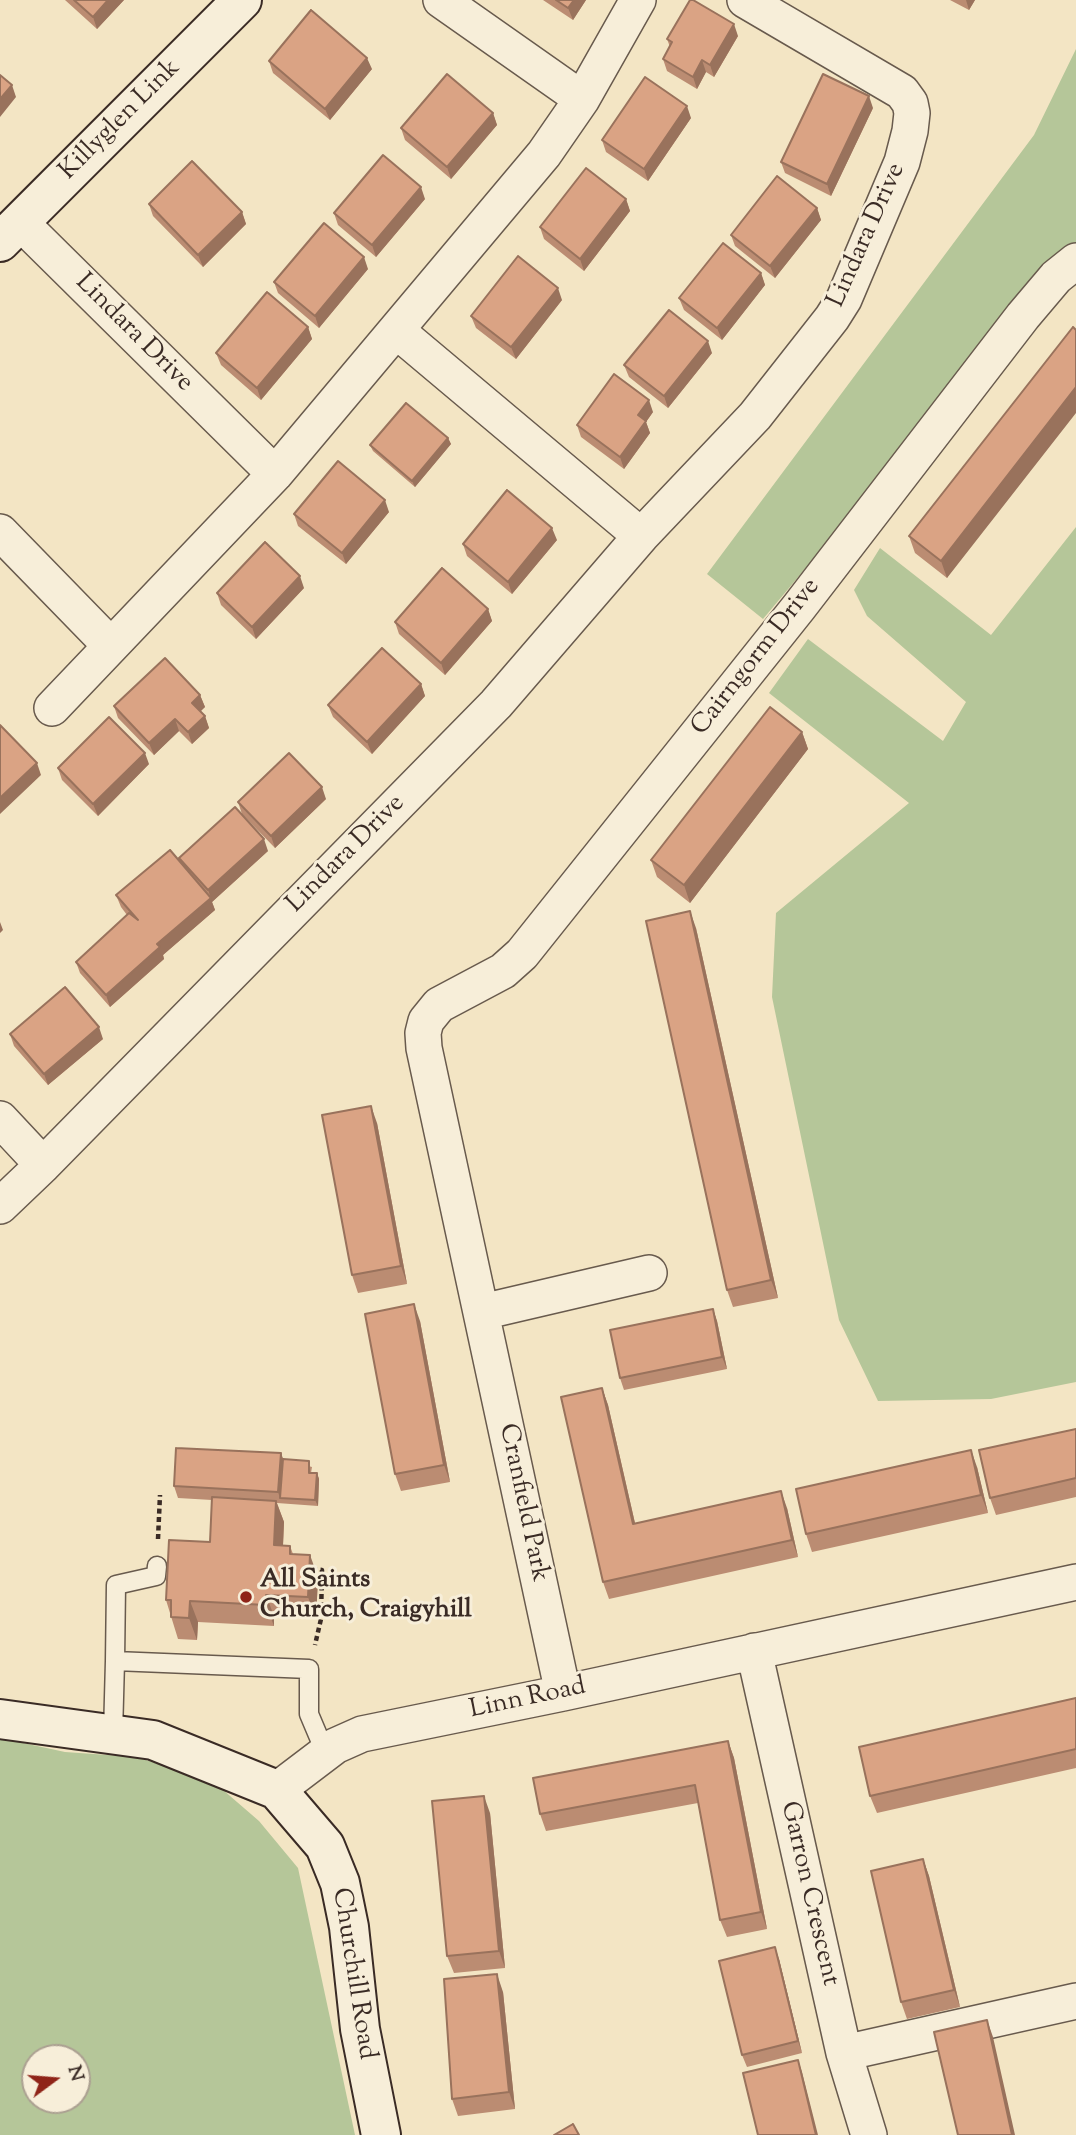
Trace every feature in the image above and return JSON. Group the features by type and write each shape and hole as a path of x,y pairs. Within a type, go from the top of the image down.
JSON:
{"street":[{"path":"441,0 582,99"},
{"path":"52,708 275,474 397,331 549,147 582,99 638,0"},
{"name":"Lindara Drive","path":"0,1206 496,704 641,536 755,416 832,318 855,277 902,162 910,131 912,108 902,92 745,0"},
{"name":"Killyglen Link","path":"10,232 228,4"},
{"name":"Lindara Drive","path":"10,232 275,474"},
{"name":"Cairngorm Drive","path":"422,1033 428,1017 439,1005 503,971 522,954 807,596 1023,316 1056,277 1076,261"},
{"path":"397,331 641,536"},
{"path":"0,532 111,646"},
{"name":"Cranfield Park","path":"422,1033 563,1693"},
{"path":"0,1119 43,1165"},
{"path":"482,1312 649,1273"},
{"name":"Linn Road","path":"278,1790 328,1751 362,1734 1076,1582"},
{"name":"Garron Crescent","path":"754,1651 844,2053 869,2135"},
{"path":"0,1719 153,1740 278,1790"},
{"name":"Churchill Road","path":"278,1790 326,1846 340,1883 349,1927 360,2029 381,2135"},
{"path":"844,2053 1076,2001"}],"lane":[{"path":"113,1734 116,1585 156,1576 157,1566"},
{"path":"114,1661 309,1669 309,1714 328,1751"}],"path":[{"path":"157,1566 160,1495"},
{"path":"302,1569 322,1570 321,1619 309,1669"}],"green space":[{"path":"1076,49 1076,246 763,619 707,574 1034,135"},
{"path":"1076,527 1076,1382 991,1399 878,1401 839,1320 772,997 776,913 909,803 769,693 808,639 943,741 966,702 867,616 854,590 880,548 991,635"},
{"path":"0,1738 65,1752 137,1757 215,1783 259,1821 298,1868 355,2135 0,2135"}],"building":[{"path":"74,0 108,0 93,17"},
{"path":"556,0 574,0 568,8"},
{"path":"690,0 734,24 710,65 702,60 693,77 663,59 672,42 667,39"},
{"path":"311,10 367,58 325,109 269,61"},
{"path":"447,74 493,113 447,167 401,128"},
{"path":"823,74 869,96 827,184 781,162"},
{"path":"0,75 12,85 0,99"},
{"path":"645,77 687,106 644,169 602,140"},
{"path":"383,155 421,187 372,245 334,213"},
{"path":"192,161 242,212 198,255 149,204"},
{"path":"586,168 626,199 580,259 540,227"},
{"path":"777,176 817,208 770,266 731,235"},
{"path":"324,223 364,257 315,316 274,282"},
{"path":"723,243 761,273 717,328 679,298"},
{"path":"518,256 558,288 511,347 471,316"},
{"path":"267,292 308,327 257,388 216,353"},
{"path":"669,310 708,341 664,396 624,365"},
{"path":"1073,327 1076,330 1076,387 941,561 909,536"},
{"path":"614,374 649,400 638,415 646,421 620,457 577,425"},
{"path":"406,403 448,438 412,481 370,445"},
{"path":"338,461 385,500 342,553 294,514"},
{"path":"507,490 552,528 508,582 463,544"},
{"path":"265,542 300,576 252,627 217,593"},
{"path":"442,568 488,609 441,663 395,622"},
{"path":"382,648 421,684 367,742 328,705"},
{"path":"165,658 200,695 192,703 205,716 188,732 175,719 149,743 114,706"},
{"path":"770,707 802,732 684,885 651,860"},
{"path":"109,717 145,753 93,804 58,768"},
{"path":"0,725 37,763 0,798"},
{"path":"289,753 322,787 271,836 238,802"},
{"path":"235,807 264,839 208,890 179,858"},
{"path":"170,850 211,898 157,944 160,947 106,995 76,962 129,913 138,920 116,895"},
{"path":"690,911 771,1280 727,1290 646,921"},
{"path":"65,987 99,1027 44,1074 10,1034"},
{"path":"371,1106 401,1266 352,1275 322,1115"},
{"path":"414,1304 444,1465 395,1474 365,1314"},
{"path":"713,1309 722,1357 620,1378 610,1330"},
{"path":"602,1388 633,1524 781,1491 792,1540 603,1582 561,1397"},
{"path":"1076,1429 1076,1478 990,1498 979,1450"},
{"path":"176,1448 281,1453 278,1492 174,1486"},
{"path":"971,1450 981,1495 806,1534 796,1489"},
{"path":"283,1459 309,1461 309,1473 317,1473 315,1500 280,1498"},
{"name":"All Saints Church, Craigyhill","path":"212,1497 276,1501 274,1545 290,1546 290,1554 310,1555 308,1597 266,1595 266,1605 190,1601 189,1618 171,1617 171,1600 166,1600 169,1540 210,1542"},
{"path":"1076,1698 1076,1749 870,1796 859,1747"},
{"path":"728,1741 761,1912 720,1920 695,1785 540,1814 533,1778"},
{"path":"484,1796 499,1951 447,1956 432,1801"},
{"path":"923,1859 954,1990 901,2002 871,1871"},
{"path":"775,1947 798,2041 742,2055 719,1961"},
{"path":"497,1974 509,2092 452,2099 444,1979"},
{"path":"987,2020 1012,2135 958,2135 934,2032"},
{"path":"798,2060 816,2135 758,2135 743,2073"},
{"path":"573,2124 579,2135 554,2135"}],"place":[{"name":"All Saints Church, Craigyhill","path":"246,1597"}]}
